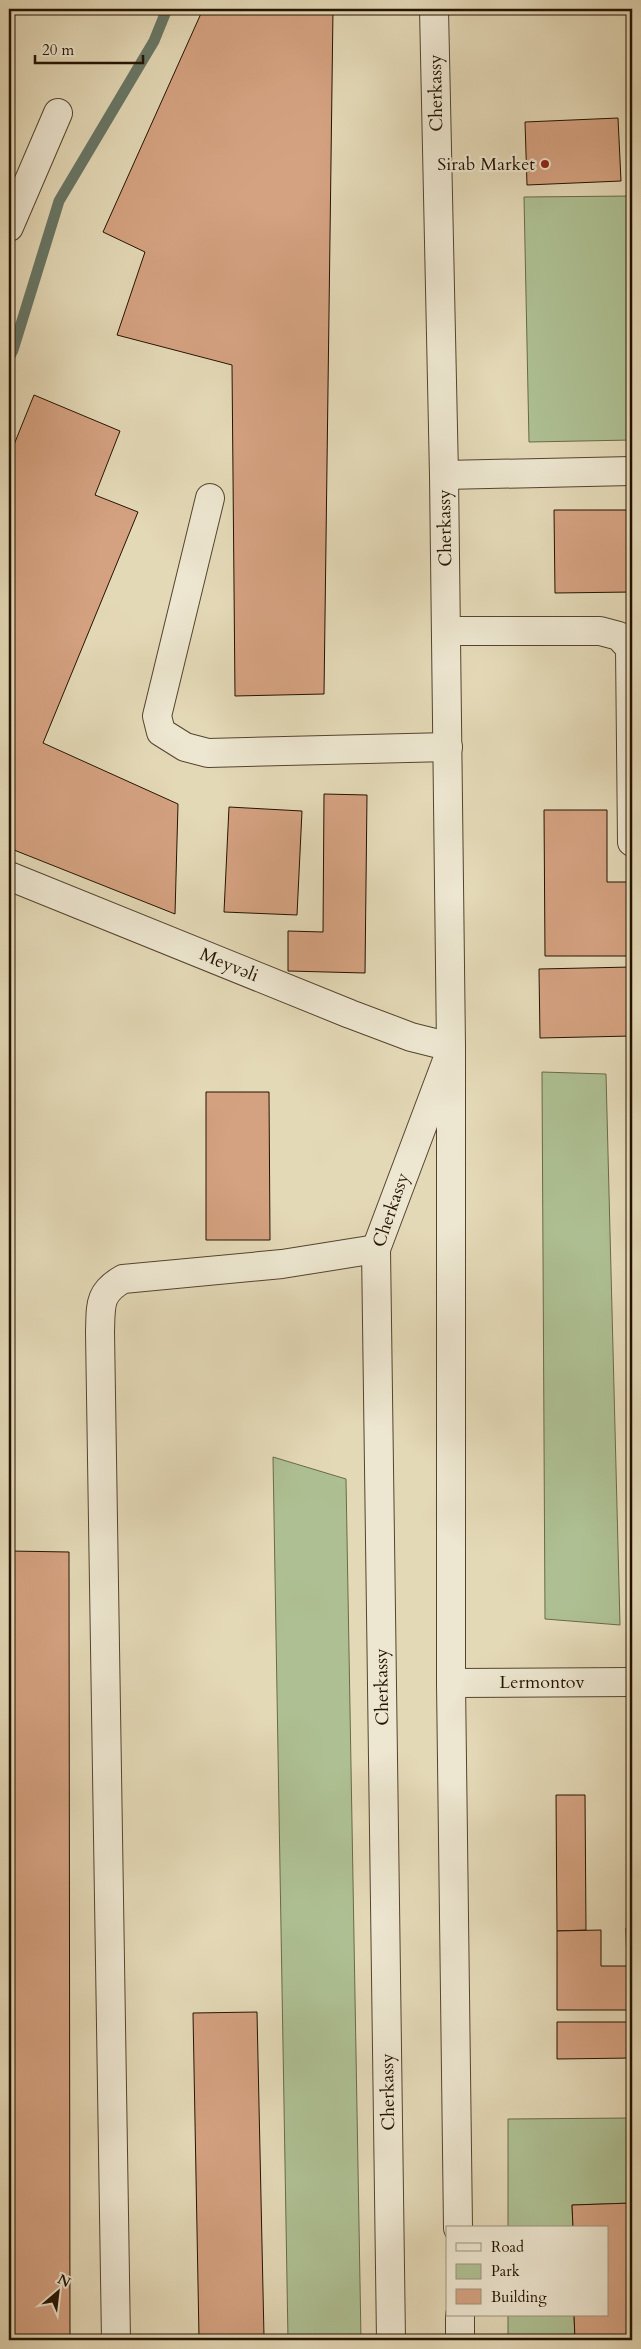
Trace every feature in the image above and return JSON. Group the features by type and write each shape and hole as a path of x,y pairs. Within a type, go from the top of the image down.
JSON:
{"street":[{"name":"Cherkassy","path":"434,9 448,748 451,1048 451,1683 458,2226"},
{"path":"9,227 58,113"},
{"path":"444,475 632,471"},
{"path":"210,498 157,716 161,732 185,747 208,753 448,748"},
{"path":"446,630 600,631 619,636 630,648 632,842"},
{"name":"Meyvəli","path":"9,876 350,1014 411,1037 451,1048"},
{"name":"Cherkassy","path":"391,2340 376,1249 451,1048"},
{"path":"116,2340 100,1342 102,1300 110,1286 123,1279 282,1264 376,1249"},
{"name":"Lermontov","path":"451,1683 632,1682"},
{"path":"460,2316 460,2340"}],"green space":[{"path":"632,196 632,440 529,442 524,197"},
{"path":"542,1072 606,1074 620,1625 545,1619"},
{"path":"273,1457 346,1479 361,2340 288,2340"},
{"path":"632,2118 632,2203 572,2205 573,2226 508,2226 508,2119"},
{"path":"508,2316 574,2316 575,2340 508,2340"}],"building":[{"path":"203,9 333,9 324,694 235,696 232,365 117,335 145,252 103,232"},
{"path":"618,118 621,181 527,185 525,122"},
{"path":"34,395 120,431 95,495 138,512 43,743 178,804 175,914 9,848 9,457"},
{"path":"554,510 632,510 632,592 555,593"},
{"path":"324,794 367,795 365,973 288,971 288,931 323,932"},
{"path":"229,807 302,811 297,915 224,912"},
{"path":"544,810 607,810 607,882 632,882 632,956 545,956"},
{"path":"632,967 632,1036 540,1038 539,969"},
{"path":"206,1092 269,1092 270,1240 206,1240"},
{"path":"9,1551 69,1552 70,2340 9,2340"},
{"path":"556,1795 585,1795 586,1930 557,1931"},
{"path":"626,1928 632,1929 632,2010 557,2010 557,1931 601,1930 601,1966 627,1966"},
{"path":"257,2012 264,2337 199,2338 193,2013"},
{"path":"557,2022 632,2022 632,2058 557,2059"},
{"path":"632,2203 632,2340 575,2340 574,2316 608,2316 608,2226 573,2226 572,2205"}],"waterway":[{"path":"9,358 59,201 154,41 167,9"}],"place":[{"name":"Sirab Market","path":"545,164"}]}
